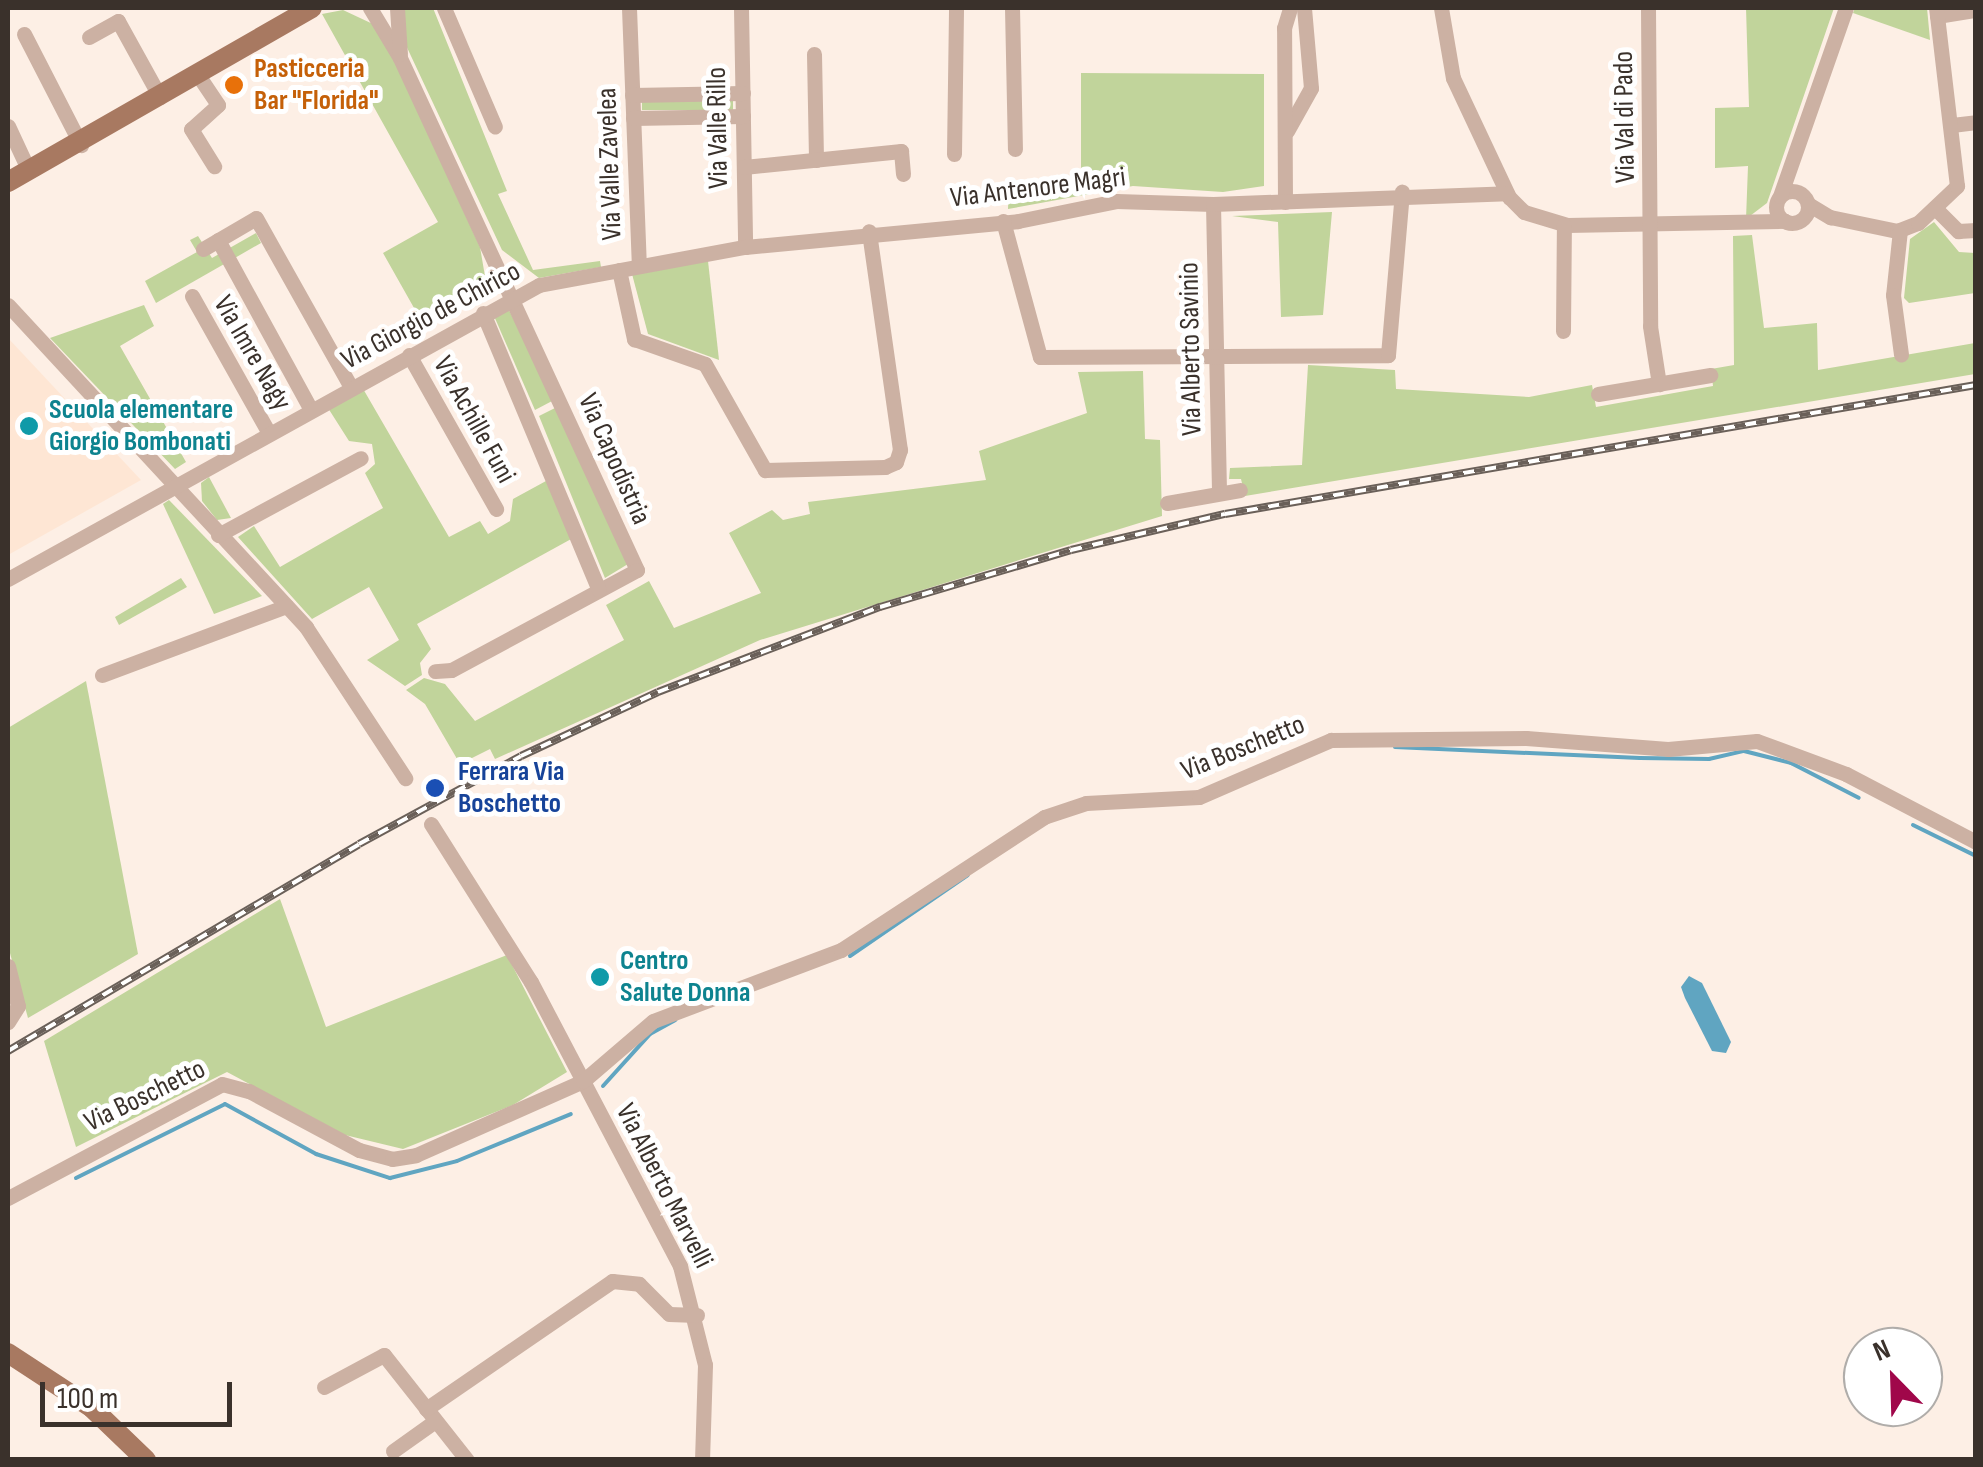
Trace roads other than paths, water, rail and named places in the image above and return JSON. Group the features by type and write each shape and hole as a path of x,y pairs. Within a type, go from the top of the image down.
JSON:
{"main road":[{"path":"8,182 81,145 307,11 331,8"},
{"path":"8,1352 92,1408 146,1460"}],"street":[{"name":"Via Capodistria","path":"370,8 400,58 637,570 452,670 435,671"},
{"name":"Via Capodistria","path":"397,8 400,58"},
{"path":"444,8 495,127"},
{"name":"Via Valle Zavelea","path":"629,8 638,266 746,246 869,231"},
{"name":"Via Valle Rillo","path":"741,8 746,246"},
{"path":"954,154 956,8"},
{"path":"1012,8 1015,148"},
{"path":"1285,202 1284,49 1290,8"},
{"path":"1285,134 1311,88 1304,8"},
{"path":"1441,8 1453,78 1507,192 1524,212 1564,225 1750,226 1804,198"},
{"name":"Via Val di Pado","path":"1648,8 1650,326 1659,384"},
{"path":"1785,211 1793,160 1846,8"},
{"path":"1785,211 1900,230 1935,208 1958,182 1937,12 1976,10"},
{"path":"89,36 118,21 160,98"},
{"path":"24,34 81,145"},
{"path":"1284,49 1310,49"},
{"path":"814,54 816,160"},
{"path":"198,76 218,105 190,130 214,166"},
{"path":"632,95 743,93"},
{"path":"633,118 743,116"},
{"path":"1952,126 1976,122"},
{"path":"8,126 30,171"},
{"path":"744,167 901,151 903,174"},
{"path":"1793,160 1804,198 1830,217"},
{"path":"1003,222 1034,348 1040,357 1388,355 1402,192"},
{"name":"Via Antenore Magri","path":"869,231 1003,222 1125,200 1213,204 1402,192 1507,192"},
{"path":"1785,211 1804,198"},
{"name":"Via Alberto Savinio","path":"1213,204 1220,493"},
{"path":"1935,208 1958,231 1976,230"},
{"path":"202,248 256,218 351,388"},
{"path":"1564,225 1564,330"},
{"path":"1900,230 1894,296 1901,354"},
{"path":"619,270 634,339 705,364 766,470 832,473 890,466 900,450 869,231"},
{"path":"218,240 311,410"},
{"name":"Via Giorgio de Chirico","path":"8,579 513,296 638,266"},
{"name":"Via Imre Nagy","path":"192,296 269,434"},
{"path":"8,306 320,644 405,778"},
{"path":"483,313 599,590"},
{"name":"Via Achille Funi","path":"409,354 496,510"},
{"path":"1598,394 1710,375"},
{"path":"218,536 361,458"},
{"path":"1166,503 1240,490"},
{"path":"102,675 286,606"},
{"name":"Via Boschetto","path":"8,1198 222,1084 249,1090 346,1146 399,1159 517,1115 583,1081 653,1020 841,950 1044,817 1086,803 1199,798 1331,740 1526,738 1668,748 1756,741 1846,774 1976,842"},
{"path":"431,824 516,955 583,1081"},
{"path":"8,966 18,1006 8,1022"},
{"name":"Via Alberto Marvelli","path":"583,1081 680,1266 697,1315 707,1378 702,1460"},
{"path":"393,1451 431,1415 612,1281 638,1284 669,1314 697,1315"},
{"path":"324,1388 384,1355 467,1460"}],"water":[{"path":"1689,976 1702,983 1731,1042 1726,1053 1712,1051 1685,998 1681,987"}],"waterway":[{"path":"1395,747 1709,759 1744,751 1791,763 1859,798"},
{"path":"1913,825 1976,856"},
{"path":"850,956 968,875"},
{"path":"603,1086 650,1034 675,1020"},
{"path":"76,1178 225,1104 316,1154 390,1178 457,1161 571,1114"}],"railway":[{"path":"8,1051 359,844 521,756 658,692 880,607 1071,550 1225,514 1976,385"}],"place":[{"name":"Pasticceria Bar \"Florida\"","path":"234,85"},
{"name":"Scuola elementare Giorgio Bombonati","path":"29,426"},
{"name":"Ferrara Via Boschetto","path":"435,788"},
{"name":"Centro Salute Donna","path":"600,977"}]}
